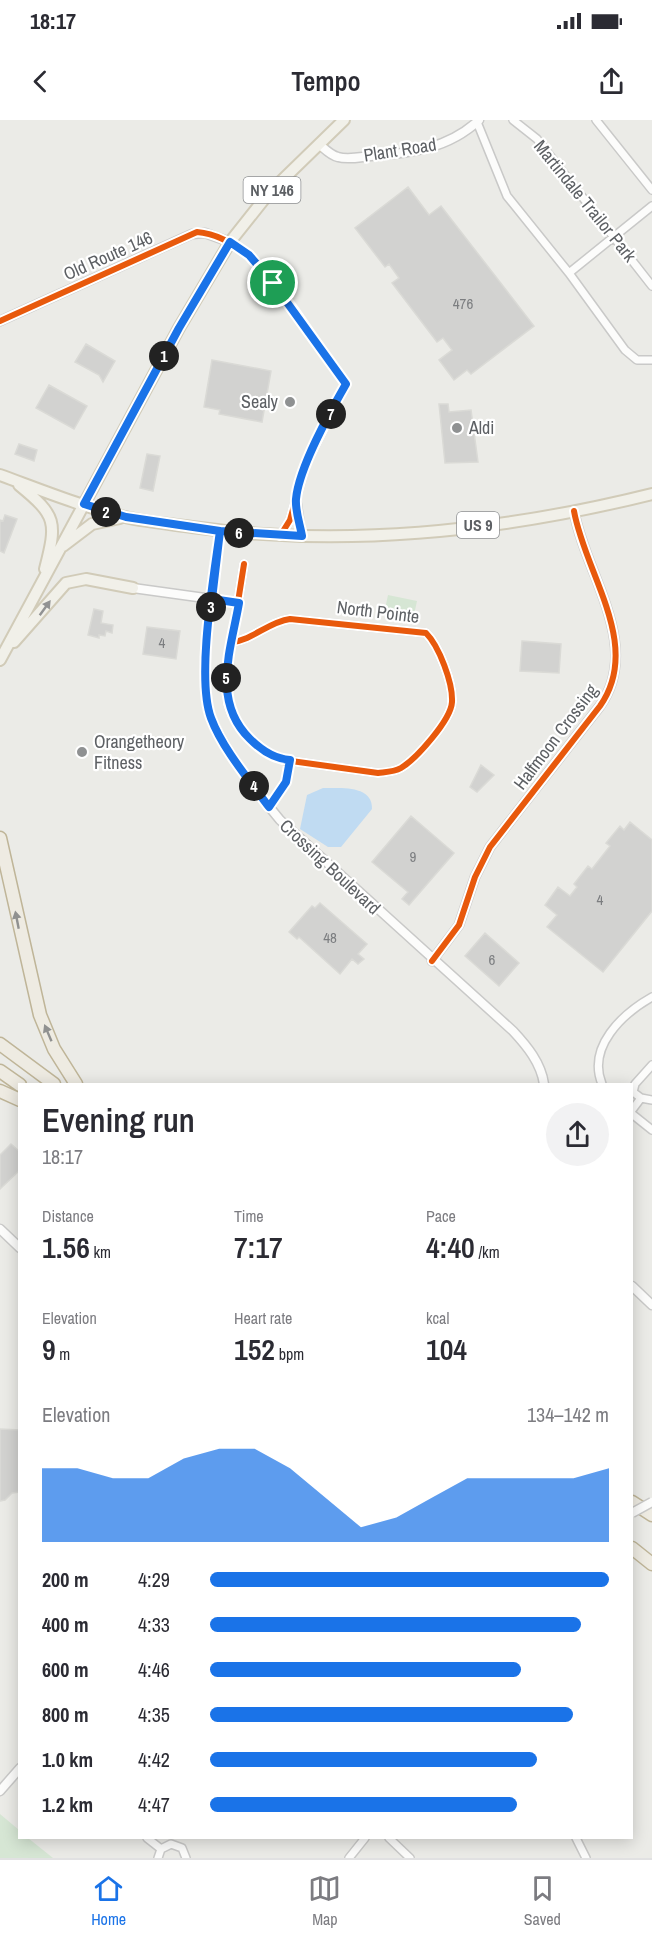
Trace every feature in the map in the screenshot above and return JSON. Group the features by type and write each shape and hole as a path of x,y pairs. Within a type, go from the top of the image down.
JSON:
{"highway":[{"path":"0,838 40,1015 54,1049 75,1083"},
{"path":"0,1044 53,1083"},
{"path":"0,1071 18,1084"},
{"path":"0,1091 18,1099"},
{"path":"633,1503 652,1515"},
{"path":"633,1549 652,1564"}],"main road":[{"name":"NY 146","path":"3,655 179,328 230,242 269,193 344,120"},
{"name":"US 9","path":"0,475 126,517 220,531 280,536 426,533 574,511 652,494"},
{"path":"13,480 41,503 51,518 50,546 41,584"},
{"path":"61,547 98,521 126,517"},
{"path":"3,655 66,583 86,579 133,588"}],"street":[{"name":"Martindale Trailor Park","path":"513,120 537,139 652,286"},
{"path":"596,120 652,190"},
{"name":"Plant Road","path":"319,144 329,154 344,159 402,153 442,144 478,121"},
{"path":"478,121 507,196 569,273 631,357 642,362 652,360"},
{"path":"569,273 652,206"},
{"name":"Old Route 146","path":"0,321 192,234 205,233 230,242"},
{"path":"230,242 249,255 272,282 346,384 306,464 290,520 280,536"},
{"path":"296,500 302,536"},
{"name":"Halfmoon Crossing","path":"432,961 459,925 476,877 490,847 596,712 609,694 613,682 617,655 616,638 587,560 574,511"},
{"name":"Crossing Boulevard","path":"220,531 205,668 211,717 269,807 314,853 527,1047 538,1066 544,1083"},
{"name":"North Pointe","path":"232,642 245,639 280,620 302,619 426,633 438,647 452,701 450,710 422,749 403,767 394,771 378,773 290,760 260,748 246,735 232,715 225,690 232,642 239,603 244,564"},
{"path":"133,588 239,603"},
{"path":"269,807 286,782 290,760"},
{"path":"602,1083 598,1075 598,1061 602,1045 619,1023 652,997"},
{"path":"652,1065 634,1086 633,1092 641,1098 652,1100"},
{"path":"633,1110 641,1098"},
{"path":"633,1113 652,1130"},
{"path":"0,1229 18,1246"},
{"path":"633,1287 652,1305"},
{"path":"633,1512 652,1502"},
{"path":"0,1791 18,1770"},
{"path":"148,1839 161,1849"},
{"path":"349,1858 364,1839"},
{"path":"389,1839 410,1858"},
{"path":"576,1839 586,1858"},
{"path":"158,1858 161,1849 168,1845 182,1848 186,1858"}],"green space":[{"path":"388,595 417,601 414,615 385,609"},
{"path":"0,1814 18,1829 18,1839 29,1839 53,1858 0,1858"}],"water":[{"path":"323,788 355,790 362,792 371,801 372,809 341,847 328,847 300,829 307,795"}],"building":[{"path":"408,187 429,215 441,206 534,326 471,374 467,370 454,380 439,360 452,350 443,338 437,342 392,283 399,278 389,264 385,267 355,228"},
{"path":"86,344 115,361 103,382 99,375 75,362"},
{"path":"212,360 271,371 262,422 219,414 220,410 204,407"},
{"path":"49,385 87,406 74,429 36,408"},
{"name":"Aldi","path":"439,404 448,404 449,412 471,410 478,462 445,463"},
{"path":"19,444 37,450 34,461 15,454"},
{"path":"147,454 160,456 153,491 140,488"},
{"path":"5,515 17,519 4,553 0,551 0,520 3,521"},
{"path":"94,609 103,611 101,623 113,625 112,633 106,631 105,636 99,635 99,638 88,635"},
{"path":"147,627 180,631 176,659 143,654"},
{"path":"522,641 561,644 559,673 520,671"},
{"path":"481,765 494,775 477,792 470,787"},
{"path":"411,816 454,853 409,905 402,899 408,892 372,862"},
{"path":"630,822 652,840 652,911 603,972 547,927 557,915 545,905 558,887 570,896 577,887 574,884 588,866 592,869 610,846 606,843 620,826 624,830"},
{"path":"320,903 367,944 358,954 364,959 358,964 352,959 340,974 299,937 297,939 289,932 312,906 315,908"},
{"path":"485,933 519,963 499,986 465,956"},
{"path":"11,1144 18,1150 18,1172 0,1189 0,1155"},
{"path":"0,1429 18,1430 18,1492 12,1493 5,1500 0,1501"}],"cycle path":[{"path":"0,321 197,232 221,238 242,251 282,292 346,384 306,464 290,520 280,536"},
{"path":"432,961 459,925 475,877 490,847 600,706 612,683 616,659 614,634 574,511"},
{"path":"232,642 240,641 290,619 426,633 436,647 448,675 452,694 450,710 446,719 423,748 401,768 393,771 378,773 284,760 269,754 246,735 232,715 228,704 226,678 244,564"}],"place":[{"name":"Sealy","path":"290,402"},
{"name":"Aldi","path":"457,428"},
{"name":"Orangetheory Fitness","path":"82,752"}],"route":[{"path":"273,283 249,255 230,242 179,328 84,504 126,517 220,531 212,599 205,668 208,706 218,732 269,807 286,782 290,760 284,760 260,748 246,735 232,715 228,704 225,690 228,657 239,603 212,599 218,546 220,531 302,536 296,500 306,464 346,384 273,283"}]}
